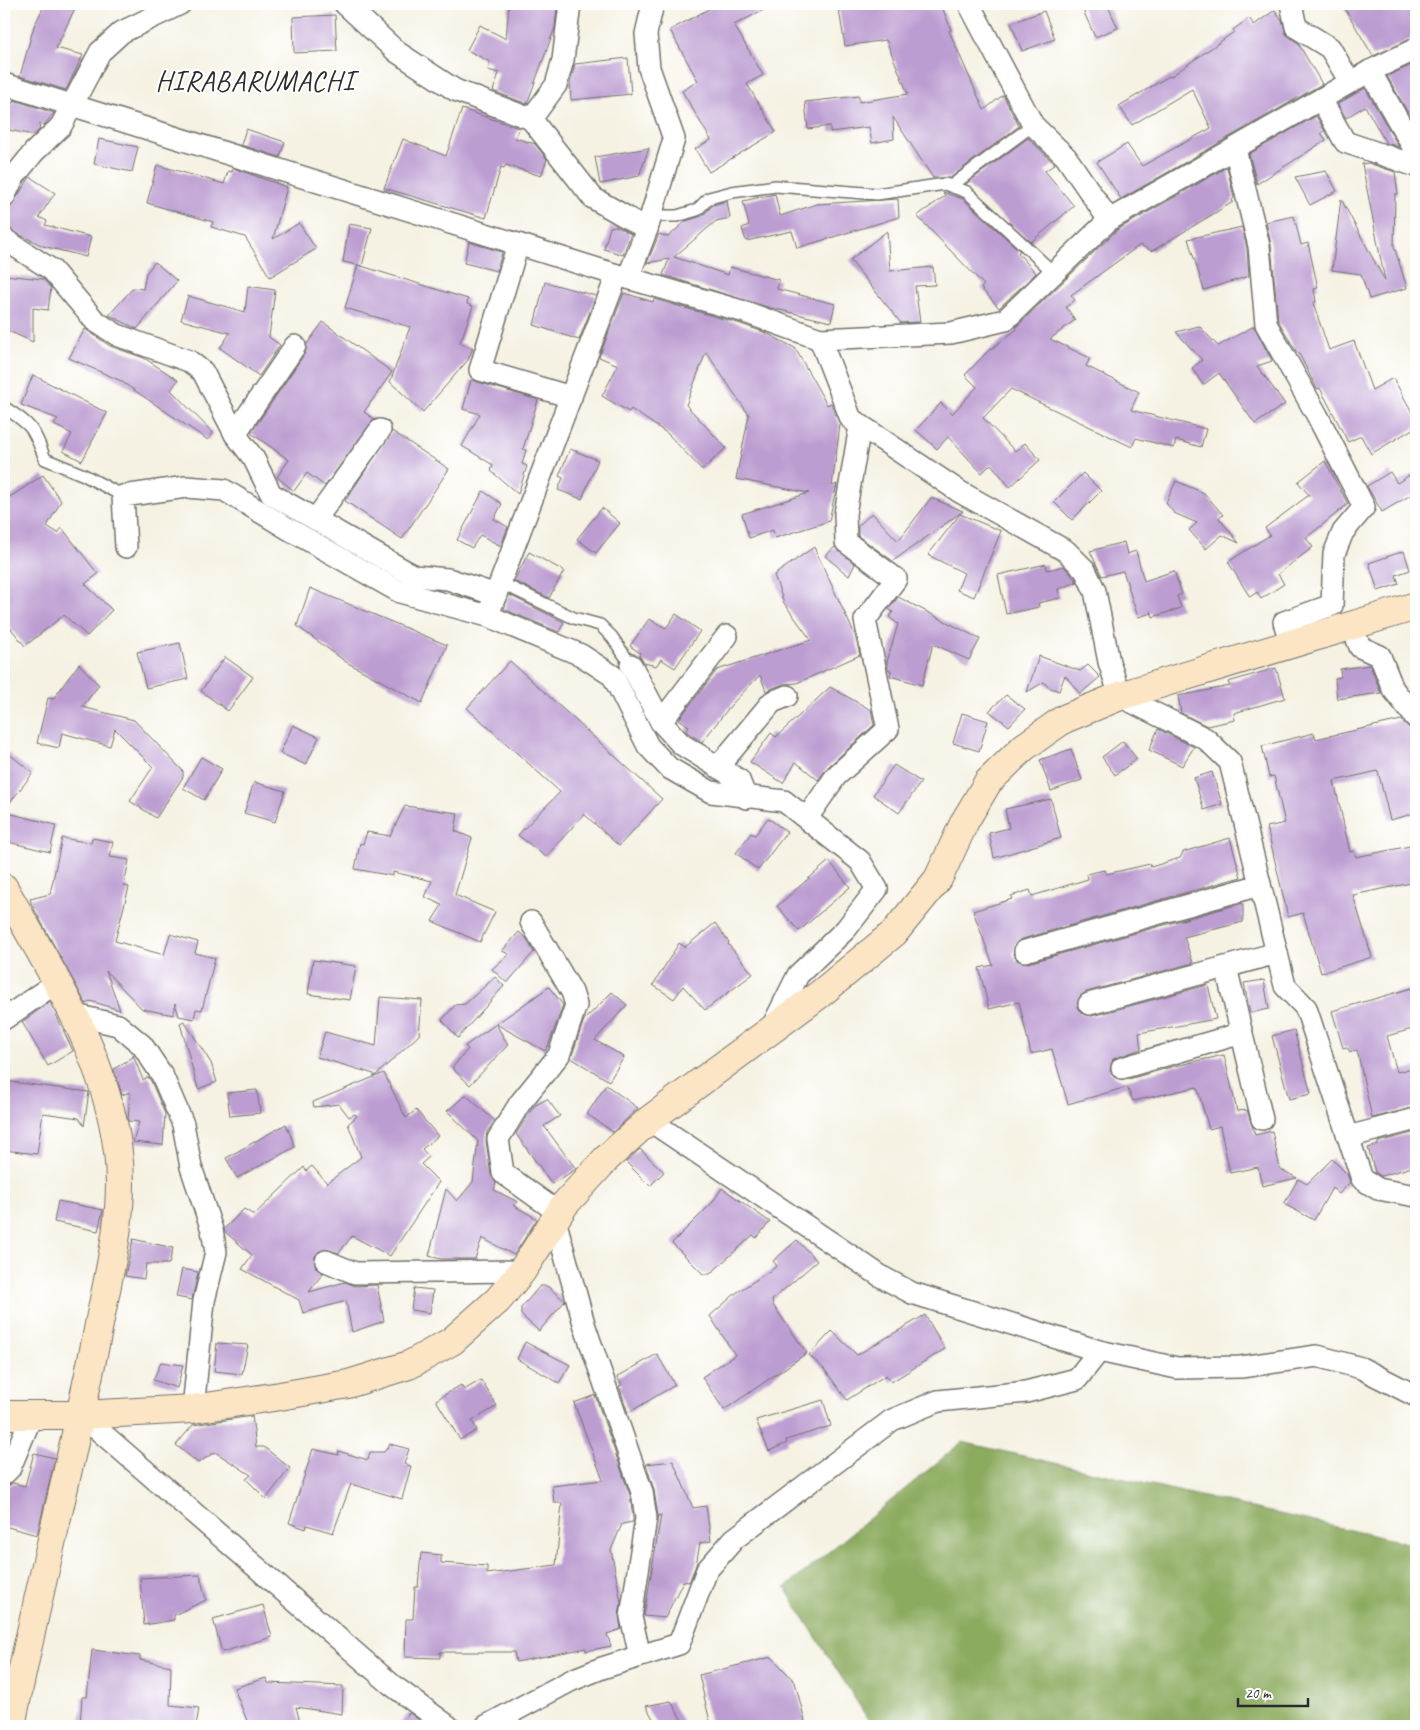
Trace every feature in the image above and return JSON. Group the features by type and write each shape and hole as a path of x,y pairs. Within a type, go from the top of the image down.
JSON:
{"street":[{"path":"4,197 13,178 34,152 61,126 100,52 122,32 180,4"},
{"path":"345,4 397,52 455,90 531,119 593,198 648,222"},
{"path":"531,119 556,85 563,60 570,4"},
{"path":"488,616 571,397 648,222 674,139 649,68 646,34 653,4"},
{"path":"969,4 1033,125 1066,157 1109,220"},
{"path":"1290,4 1296,27 1330,48 1350,82"},
{"path":"4,84 518,244 745,312 820,339 951,333 1005,320 1109,220 1350,82 1416,49"},
{"path":"1370,71 1416,152"},
{"path":"1321,99 1345,142 1416,166"},
{"path":"1235,149 1259,246 1266,324 1317,415 1364,507 1343,532 1334,554 1332,605 1284,622 1291,644"},
{"path":"4,239 52,270 95,321 117,335 189,361 203,372 235,434 254,459 271,494 414,576 448,579 498,589"},
{"path":"518,244 480,370 571,397"},
{"path":"820,339 851,419 960,492 1066,551 1085,570 1095,591 1109,662 1120,696 1206,739 1230,762 1285,986 1306,1008 1362,1180 1378,1189 1416,1196"},
{"path":"235,434 295,346"},
{"path":"806,818 836,776 888,729 865,620 896,579 846,542 845,514 860,426"},
{"path":"316,519 380,430"},
{"path":"126,548 123,496 186,487 224,490 400,592 488,616 581,655 613,676 648,746 669,768 710,792 746,798 784,801 860,861 877,889 846,929 798,975 770,1030"},
{"path":"4,1415 81,1415 193,1409 348,1384 409,1365 452,1341 498,1300 522,1271 565,1204 606,1159 649,1120 820,994 894,933 938,879 964,821 988,782 1024,747 1064,719 1120,696 1416,606"},
{"path":"1352,626 1360,647 1380,656 1393,689 1416,718"},
{"path":"661,722 727,636"},
{"path":"631,665 661,722 680,744 739,780 746,798"},
{"path":"718,767 772,702 787,696"},
{"path":"1025,950 1260,885"},
{"path":"4,888 75,1014 98,1066 108,1100 118,1152 120,1185 116,1234 81,1415 11,1726"},
{"path":"531,922 572,992 576,1005 560,1055 520,1103 498,1139 503,1173 557,1217 585,1327 642,1492 646,1518 630,1617 640,1656"},
{"path":"1089,1004 1277,953"},
{"path":"1226,967 1262,1119"},
{"path":"4,1020 57,982"},
{"path":"75,1014 118,1025 142,1045 162,1075 183,1124 191,1167 200,1201 212,1230 216,1252 204,1301 193,1409"},
{"path":"1122,1068 1242,1034"},
{"path":"1348,1137 1416,1119"},
{"path":"649,1120 882,1277 912,1293 1099,1351 1177,1368 1241,1367 1318,1356 1361,1368 1416,1396"},
{"path":"326,1261 355,1273 522,1271"},
{"path":"486,1726 572,1680 679,1644 707,1570 734,1540 892,1420 938,1401 1026,1392 1078,1379 1099,1351"},
{"path":"4,1474 10,1468 32,1415"},
{"path":"81,1415 392,1685 448,1726"}],"lane":[{"path":"951,186 1033,125"},
{"path":"648,222 697,210 709,198 732,192 776,186 877,194 946,184 967,192 1054,273"},
{"path":"4,407 28,422 45,459 84,475 123,496"},
{"path":"498,589 574,618 600,625 612,637 631,665"}],"green space":[{"path":"962,1442 1416,1545 1416,1726 857,1726 869,1721 785,1588"}],"building":[{"path":"45,4 77,4 56,48 83,55 66,90 20,76 34,26"},
{"path":"509,4 557,8 555,27 527,104 493,91 499,73 488,70 490,62 467,50 480,25 506,39"},
{"path":"718,4 775,4 734,25 763,75 747,84 776,132 709,172 695,149 711,140 682,91 698,81 670,30"},
{"path":"838,4 941,4 951,30 949,31 984,110 1003,95 1019,126 950,178 933,178 893,117 894,139 872,143 869,127 830,132 830,126 808,129 805,102 859,96 859,102 908,94 886,40 845,46"},
{"path":"1093,4 1107,4 1118,28 1095,37 1082,8"},
{"path":"1342,4 1416,4 1416,37 1373,56"},
{"path":"1275,10 1282,20 1286,34 1298,43 1322,84 1121,199 1097,162 1127,144 1142,166 1211,128 1192,89 1132,125 1119,106 1170,77 1234,32 1233,30 1249,18 1254,25"},
{"path":"1044,11 1055,39 1022,51 1011,23"},
{"path":"335,15 337,51 294,53 293,17"},
{"path":"628,58 631,94 571,100 570,83 575,64"},
{"path":"1416,63 1416,127 1387,76"},
{"path":"1365,88 1399,147 1386,143 1365,106 1346,118 1338,104"},
{"path":"14,100 54,113 44,125 40,124 39,130 33,135 4,129 4,101 13,103"},
{"path":"462,109 519,128 515,138 535,144 547,159 541,176 506,165 504,168 501,167 486,218 384,188 403,139 446,156"},
{"path":"1316,116 1325,131 1321,133 1326,140 1257,184 1249,154"},
{"path":"246,129 285,142 280,157 241,145"},
{"path":"1028,138 1055,164 1045,171 1074,206 1031,242 966,184"},
{"path":"99,139 138,147 132,172 94,164"},
{"path":"649,148 639,176 600,184 595,157"},
{"path":"1368,163 1395,172 1398,194 1395,194 1394,246 1407,288 1369,299 1361,274 1332,270 1341,199 1385,281 1362,164"},
{"path":"157,165 224,184 228,171 232,172 233,168 287,187 273,239 299,223 316,249 270,277 245,237 211,227 213,222 147,203"},
{"path":"1227,167 1234,198 1233,202 1152,251 1140,245 1071,295 1075,300 1066,307 1075,320 1050,339 1090,358 1086,366 1139,392 1131,410 1206,429 1201,447 1176,440 1174,448 1136,438 1132,447 1011,389 983,418 1015,451 1025,443 1040,460 1010,487 991,464 982,473 948,437 937,449 916,430 941,403 952,414 977,387 965,375 986,353 1017,329 1016,327 1117,230"},
{"path":"1326,171 1337,191 1310,205 1295,177"},
{"path":"30,177 55,193 39,217 47,221 45,225 91,237 86,257 43,246 4,227 10,208"},
{"path":"943,192 963,199 1020,251 1018,253 1036,273 999,308 981,288 984,285 917,216 945,196"},
{"path":"775,194 780,216 817,204 898,199 899,217 797,248 792,231 746,241 742,228 749,225 743,201"},
{"path":"727,201 730,218 716,221 674,257 728,275 730,267 779,280 777,289 835,304 831,322 767,307 663,275 669,259 647,263 659,234 668,237 686,221 702,216 713,205"},
{"path":"1294,216 1301,245 1308,243 1318,288 1314,289 1316,302 1313,303 1329,350 1354,341 1372,390 1393,378 1416,419 1416,427 1371,454 1361,436 1348,442 1320,388 1317,389 1298,352 1278,320 1271,245 1266,222"},
{"path":"349,224 372,228 362,266 343,262"},
{"path":"616,226 631,234 623,255 604,249 610,227"},
{"path":"1242,227 1247,248 1249,276 1204,290 1188,239"},
{"path":"887,231 890,271 933,267 935,285 915,286 920,322 901,323 850,260"},
{"path":"469,242 502,252 497,271 464,263"},
{"path":"155,262 177,281 137,329 109,315 133,288 143,289 146,273"},
{"path":"358,265 468,299 467,304 473,306 460,343 473,348 468,360 423,412 390,382 410,327 345,308"},
{"path":"4,275 43,279 51,288 48,310 33,308 33,342 4,329"},
{"path":"545,282 596,296 579,340 534,325"},
{"path":"248,286 275,290 269,337 280,345 259,376 220,348 230,333 181,320 188,296 245,312"},
{"path":"624,293 653,302 654,299 741,324 766,333 795,348 827,405 831,403 840,425 832,486 837,484 829,521 775,538 773,530 749,538 742,514 809,493 736,479 749,415 706,352 686,405 726,448 702,470 668,434 631,409 629,412 602,396 618,365 599,357"},
{"path":"323,322 392,372 364,412 374,419 325,486 307,473 294,491 277,477 289,460 251,433 305,353 307,344"},
{"path":"1199,326 1218,346 1254,326 1272,361 1257,366 1285,404 1255,424 1219,373 1203,385 1192,368 1202,360 1176,332"},
{"path":"85,329 110,346 144,358 178,380 171,390 213,433 208,440 119,380 69,358"},
{"path":"33,375 107,413 82,461 63,451 72,434 54,425 58,419 21,405"},
{"path":"471,380 538,400 523,449 526,450 522,464 527,466 518,494 491,471 493,465 462,446 480,414 463,409"},
{"path":"392,431 449,469 402,539 345,501"},
{"path":"570,449 598,460 582,499 558,490 563,478 559,476"},
{"path":"1325,461 1348,504 1306,538 1313,547 1278,574 1284,584 1261,599 1257,592 1250,597 1228,562 1270,535 1265,528 1309,495 1298,482"},
{"path":"1416,471 1416,492 1382,512 1367,486 1390,472 1397,483"},
{"path":"1083,473 1101,491 1072,520 1054,502"},
{"path":"43,475 61,501 47,526 58,533 62,528 98,574 85,584 112,610 87,636 64,615 25,646 4,620 4,501"},
{"path":"1176,481 1204,493 1223,515 1219,518 1239,543 1222,535 1206,549 1189,530 1197,523 1174,513 1166,503"},
{"path":"483,491 502,504 494,519 508,527 501,546 480,535 472,548 457,540"},
{"path":"931,498 963,511 893,561 858,536 858,526 872,513 898,541"},
{"path":"602,508 620,523 596,553 577,539"},
{"path":"960,514 1001,531 974,597 957,590 964,573 928,555"},
{"path":"1124,542 1127,554 1136,551 1144,581 1174,571 1182,594 1177,596 1181,608 1153,617 1152,613 1138,617 1123,571 1102,576 1090,551"},
{"path":"814,547 855,635 860,655 797,683 783,684 766,691 760,675 731,705 702,742 688,733 686,730 689,726 679,719 717,670 811,640 784,603 774,575"},
{"path":"835,547 855,564 849,576 825,556"},
{"path":"1404,551 1410,570 1396,575 1399,584 1378,591 1369,563"},
{"path":"529,552 564,571 549,598 514,581"},
{"path":"1046,564 1047,570 1064,566 1077,582 1058,589 1060,598 1038,603 1039,607 1006,614 998,575"},
{"path":"310,588 447,645 422,703 346,662 297,626"},
{"path":"509,595 564,622 559,632 504,609"},
{"path":"898,597 980,639 969,660 933,644 922,685 890,676 891,670 888,670 887,662 898,624 889,617 893,612 889,609"},
{"path":"676,614 700,631 675,668 661,659 656,666 644,663 639,655 640,653 630,646 649,619 666,628"},
{"path":"180,643 188,679 146,688 137,652"},
{"path":"1039,656 1080,671 1088,665 1100,677 1080,694 1065,675 1059,691 1048,687 1044,682 1027,692"},
{"path":"225,657 253,677 228,711 201,691"},
{"path":"510,661 662,799 619,846 584,814 546,857 518,835 560,792 467,708"},
{"path":"79,664 99,685 82,707 134,720 183,771 183,777 156,818 130,801 153,767 115,729 110,746 62,733 59,748 37,743 48,698 53,699"},
{"path":"1370,665 1381,693 1337,699 1335,678 1341,677 1340,669"},
{"path":"1276,668 1285,698 1234,713 1235,720 1207,726 1181,713 1178,696 1230,686 1228,682"},
{"path":"830,687 871,710 874,725 828,767 818,780 796,762 783,783 750,762 771,733 776,737"},
{"path":"1006,695 1025,709 1009,726 989,711"},
{"path":"962,713 988,721 979,751 953,743"},
{"path":"1401,720 1411,729 1416,730 1416,813 1390,820 1378,771 1334,781 1350,852 1354,851 1356,857 1410,846 1416,882 1353,895 1372,957 1321,973 1303,913 1288,917 1267,827 1285,823 1274,776 1269,777 1262,746 1314,733 1316,739"},
{"path":"293,725 319,737 306,765 280,753"},
{"path":"1158,729 1194,747 1182,766 1149,750"},
{"path":"1123,741 1137,759 1115,775 1102,757"},
{"path":"1071,749 1082,780 1051,791 1040,760"},
{"path":"4,750 33,773 4,810"},
{"path":"201,757 222,769 204,800 183,788"},
{"path":"894,765 921,782 899,813 873,795"},
{"path":"1212,772 1222,804 1204,810 1194,778"},
{"path":"254,782 285,791 275,822 244,813"},
{"path":"1051,799 1061,838 994,858 989,833 1009,828 1005,809"},
{"path":"405,806 458,813 455,831 472,838 455,895 495,912 480,942 432,921 442,905 425,897 432,881 393,872 393,876 355,869 360,843 363,844 367,832 390,836"},
{"path":"4,812 56,825 50,852 4,841"},
{"path":"768,818 787,832 758,870 736,853 751,833 755,835"},
{"path":"62,838 91,843 92,838 113,842 110,857 129,860 124,886 129,887 115,941 164,955 170,934 198,942 195,953 215,958 202,1010 196,1009 194,1019 179,1016 175,1003 174,1015 142,1009 106,971 120,1010 90,1001 86,1004 30,899 50,894"},
{"path":"1230,838 1241,877 1022,939 1016,943 1013,954 1017,960 1028,963 1243,903 1243,922 1184,937 1193,963 1086,992 1080,996 1077,1007 1081,1013 1092,1016 1208,985 1216,1019 1139,1033 1141,1049 1113,1059 1110,1071 1114,1077 1125,1080 1224,1055 1237,1111 1247,1110 1255,1135 1272,1131 1280,1169 1297,1178 1262,1186 1258,1167 1230,1173 1220,1126 1209,1129 1197,1087 1133,1101 1127,1087 1068,1104 1052,1049 1031,1054 1019,1002 989,1009 979,968 993,965 973,911 1012,899 1011,896 1030,890 1032,896 1088,879 1087,874 1104,870 1106,874 1150,864 1151,867 1180,858 1183,852"},
{"path":"829,861 850,887 799,931 777,906"},
{"path":"715,923 729,942 728,944 753,974 705,1010 683,986 674,999 653,985 679,943 685,947"},
{"path":"519,932 526,938 534,952 507,983 492,969 509,954 502,951"},
{"path":"313,960 356,966 350,1000 308,994"},
{"path":"495,977 504,986 458,1038 442,1020 455,1005 465,1004"},
{"path":"1264,980 1269,1009 1250,1013 1244,983"},
{"path":"549,987 563,1005 545,1051 496,1024"},
{"path":"1412,988 1416,1004 1416,1028 1387,1036 1397,1072 1416,1067 1416,1107 1372,1118 1357,1050 1350,1052 1347,1047 1343,1048 1332,1011"},
{"path":"612,992 627,1005 595,1040 624,1057 609,1081 571,1058 584,1020"},
{"path":"380,997 422,1000 419,1035 374,1077 374,1074 317,1057 325,1032 376,1046"},
{"path":"50,1002 73,1051 48,1066 22,1022"},
{"path":"184,1021 211,1063 217,1082 198,1089 180,1023"},
{"path":"496,1024 508,1045 470,1085 452,1068 468,1049 465,1046"},
{"path":"1294,1030 1311,1094 1289,1099 1272,1036"},
{"path":"133,1055 143,1080 148,1077 151,1081 165,1114 163,1145 133,1142 139,1122 128,1121 130,1092 122,1095 114,1069 133,1057"},
{"path":"384,1073 406,1118 416,1110 438,1136 422,1149 429,1157 421,1164 439,1182 390,1256 352,1236 339,1253 325,1249 315,1256 316,1268 323,1273 309,1292 345,1282 355,1286 377,1285 384,1321 352,1332 346,1301 303,1313 299,1300 242,1269 252,1255 225,1232 224,1229 244,1209 254,1215 304,1167 306,1171 312,1166 327,1183 361,1157 348,1124 357,1116 355,1114 349,1117 339,1104 314,1107 313,1102"},
{"path":"4,1081 89,1092 84,1126 79,1118 43,1113 37,1154 4,1150"},
{"path":"606,1085 638,1108 613,1132 587,1114"},
{"path":"257,1090 260,1113 230,1116 227,1093"},
{"path":"466,1095 495,1121 487,1132 486,1141 491,1175 496,1183 494,1190 518,1202 513,1205 537,1219 514,1255 482,1238 475,1259 441,1259 429,1256 446,1189 457,1201 473,1182 478,1141 447,1111"},
{"path":"547,1099 560,1116 544,1126 576,1169 552,1184 516,1134 534,1106"},
{"path":"286,1124 295,1147 237,1178 226,1158"},
{"path":"1416,1132 1416,1166 1381,1176 1375,1172 1368,1148 1378,1145 1378,1142"},
{"path":"640,1149 664,1172 650,1186 626,1162"},
{"path":"1332,1159 1347,1174 1350,1182 1339,1194 1332,1188 1314,1220 1284,1204 1298,1179 1307,1184"},
{"path":"722,1188 770,1222 756,1238 753,1235 710,1274 703,1274 672,1243 712,1203"},
{"path":"58,1201 103,1210 98,1231 54,1222"},
{"path":"133,1239 173,1248 169,1264 146,1264 144,1279 125,1276"},
{"path":"797,1240 817,1261 772,1300 773,1305 807,1353 724,1410 702,1377 735,1355 710,1316 736,1293 777,1266 773,1261"},
{"path":"182,1269 198,1272 192,1300 176,1297"},
{"path":"540,1286 547,1286 565,1301 539,1331 521,1315 521,1308"},
{"path":"414,1288 433,1290 430,1313 411,1310"},
{"path":"925,1315 945,1349 891,1382 886,1375 847,1400 825,1370 809,1355 832,1331 857,1355"},
{"path":"525,1342 570,1365 559,1383 517,1359"},
{"path":"217,1343 248,1345 242,1374 214,1371"},
{"path":"657,1354 675,1385 628,1413 619,1386 622,1385 617,1377"},
{"path":"161,1362 183,1365 177,1388 153,1380"},
{"path":"481,1380 497,1406 472,1421 477,1430 460,1440 436,1400 461,1385 464,1390"},
{"path":"595,1395 630,1495 633,1518 633,1522 622,1524 611,1550 621,1602 619,1615 621,1629 607,1634 611,1646 586,1651 586,1648 516,1662 514,1652 440,1652 440,1658 405,1657 406,1619 413,1619 415,1587 418,1587 421,1553 441,1555 441,1563 487,1566 487,1574 556,1565 562,1503 554,1503 552,1486 603,1480 574,1403"},
{"path":"823,1400 831,1426 786,1440 787,1443 769,1451 756,1420"},
{"path":"252,1416 256,1447 264,1447 290,1468 266,1499 246,1479 251,1475 215,1452 198,1463 176,1445 193,1425"},
{"path":"390,1444 409,1449 404,1464 411,1466 402,1499 351,1484 333,1533 307,1525 306,1529 289,1523 313,1449 339,1455 338,1451 368,1460 370,1452 384,1452"},
{"path":"34,1453 55,1458 37,1535 4,1526 4,1502 8,1486 13,1483 25,1486"},
{"path":"673,1461 693,1508 706,1506 711,1541 700,1543 696,1565 689,1582 683,1581 665,1618 644,1616 661,1515 658,1516 654,1490 646,1464"},
{"path":"200,1575 206,1600 174,1615 174,1620 144,1625 140,1578"},
{"path":"263,1605 272,1637 222,1652 213,1619"},
{"path":"92,1650 140,1656 140,1660 171,1666 170,1705 199,1708 196,1726 80,1726 82,1697 87,1697"},
{"path":"772,1657 795,1682 805,1721 785,1726 711,1726 699,1675"},
{"path":"266,1678 268,1683 343,1686 342,1714 296,1707 301,1726 249,1726 234,1688"},
{"path":"671,1701 685,1726 657,1726 646,1706"},
{"path":"409,1713 427,1726 398,1726"}],"district":[{"name":"HIRABARUMACHI","path":"255,80"}]}
